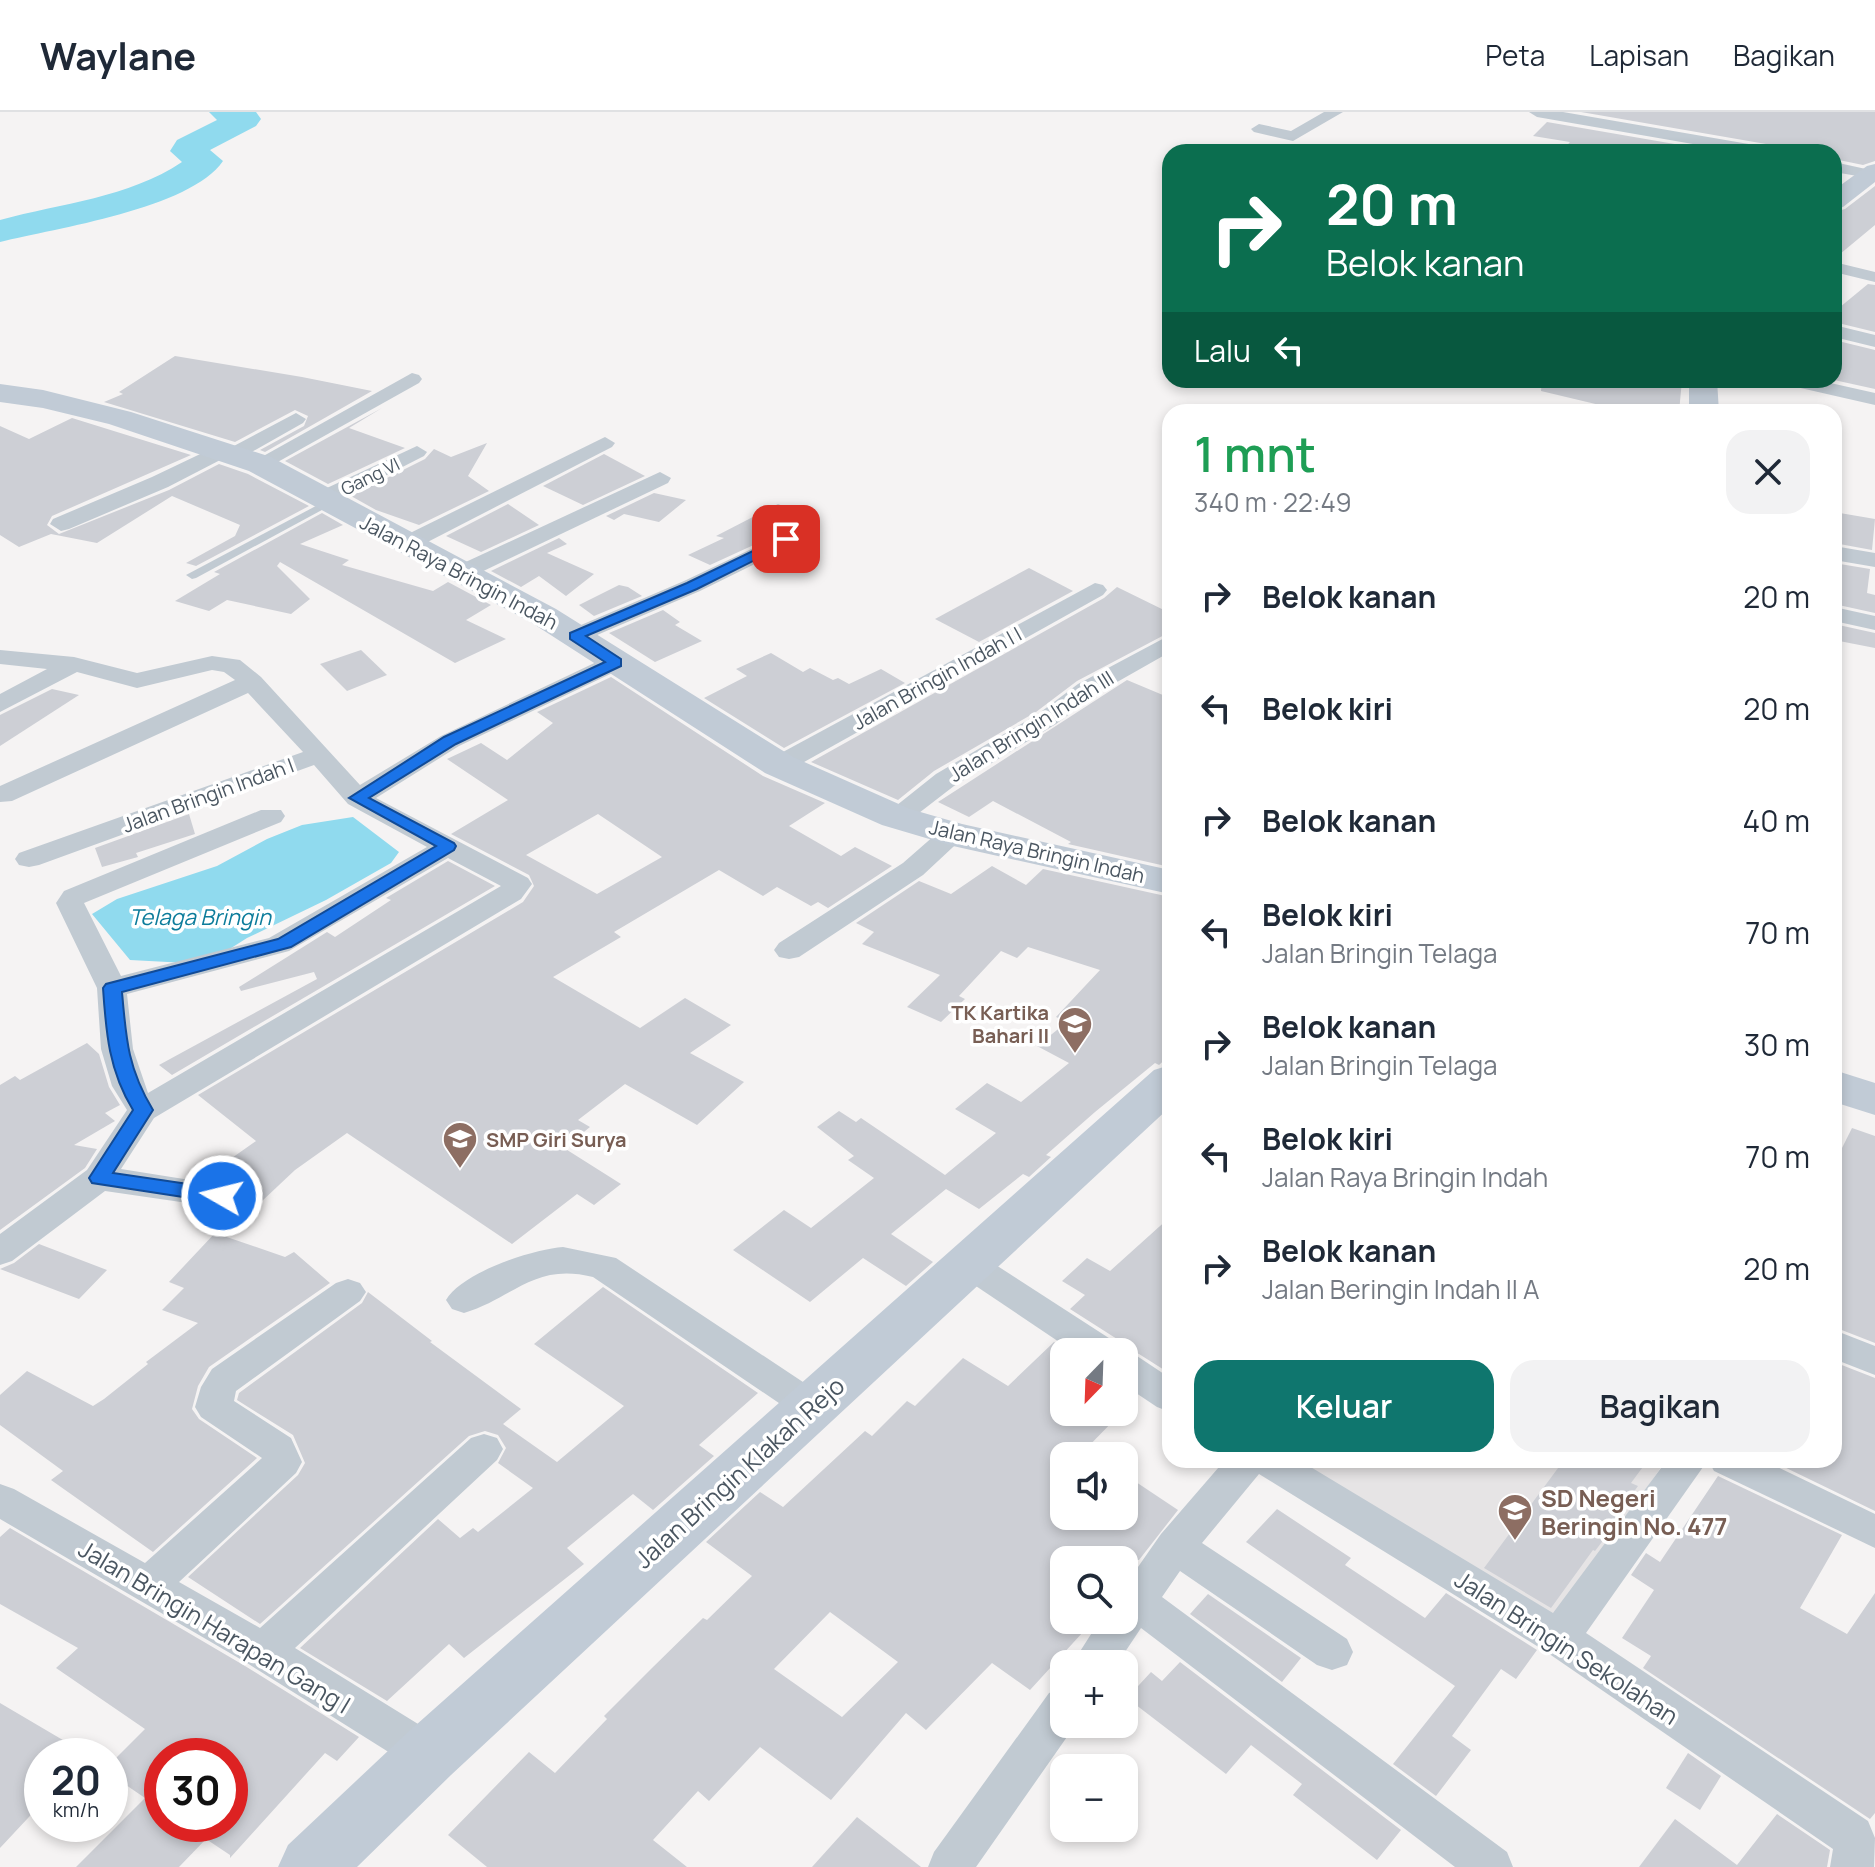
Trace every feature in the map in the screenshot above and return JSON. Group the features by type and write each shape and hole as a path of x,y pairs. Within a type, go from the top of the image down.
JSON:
{"main road":[{"path":"1842,196 1873,173"},
{"name":"Jalan Raya Bringin Indah","path":"0,393 43,399 104,414 239,456 465,571 575,636 779,765 896,817 953,834 1162,880"},
{"name":"Jalan Bringin Klakah Rejo","path":"311,1867 429,1754 1162,1088"},
{"path":"1842,1089 1875,1099"}],"street":[{"path":"1259,129 1293,136 1335,112"},
{"path":"1537,112 1640,135 1707,144"},
{"path":"1640,135 1661,112"},
{"path":"1842,168 1873,173"},
{"path":"1842,269 1875,277"},
{"path":"1842,333 1875,341"},
{"path":"61,524 239,456 412,379"},
{"path":"1826,388 1875,399"},
{"path":"239,456 296,419"},
{"path":"408,543 605,443"},
{"name":"Gang VI","path":"326,501 417,452"},
{"path":"465,571 660,478"},
{"path":"575,636 692,586 802,532"},
{"path":"1842,554 1875,560"},
{"name":"Jalan Bringin Indah I I","path":"779,765 1095,590"},
{"path":"1842,616 1875,623"},
{"name":"Jalan Bringin Indah III","path":"896,817 945,780 1047,719 1087,689 1162,647"},
{"name":"Jalan Bringin Indah I","path":"0,657 74,664 137,681 212,663 231,665 252,682 318,755 29,859"},
{"path":"357,798 450,741 616,662"},
{"path":"0,704 74,664"},
{"path":"3,795 252,682"},
{"path":"0,1252 99,1178 143,1110 516,888 518,884 514,880 357,798 318,755"},
{"path":"143,1110 128,1086 117,1049 112,988 70,903 74,897 271,816"},
{"path":"789,950 913,869 953,834"},
{"path":"112,988 284,943 448,846"},
{"path":"99,1178 222,1196"},
{"path":"464,1300 540,1259 576,1258 604,1267 811,1406"},
{"path":"970,1265 1081,1338"},
{"path":"148,1585 283,1462 278,1449 214,1407 219,1387 225,1379 348,1292"},
{"path":"1842,1347 1875,1361"},
{"path":"1138,1375 1162,1392"},
{"path":"262,1650 302,1618 389,1533 484,1449"},
{"path":"1138,1601 1175,1546 1241,1468"},
{"name":"Jalan Bringin Sekolahan","path":"1280,1468 1559,1638 1852,1836 1861,1858"},
{"path":"1559,1638 1683,1468"},
{"path":"1743,1468 1875,1532"},
{"name":"Jalan Bringin Harapan Gang I","path":"0,1500 262,1650 429,1754"},
{"path":"1175,1546 1332,1652"},
{"path":"1138,1603 1491,1867"},
{"path":"950,1867 1050,1726"}],"lane":[{"path":"192,575 326,501"}],"shaded area":[{"name":"SD Negeri Beringin No. 477","path":"1301,1468 1661,1468 1553,1625"}],"water":[{"name":"Telaga Bringin","path":"353,817 399,852 391,863 326,900 247,938 206,964 130,960 92,914 117,899 217,866 267,839 302,825"}],"building":[{"path":"1581,112 1875,112 1875,161 1863,165 1842,161 1842,144 1766,144"},
{"path":"1547,122 1675,144 1568,144 1570,142 1533,136"},
{"path":"1875,186 1875,225 1842,252 1842,210"},
{"path":"1868,284 1875,285 1875,332 1842,324 1842,305"},
{"path":"1842,342 1875,350 1875,389 1842,382"},
{"path":"175,356 372,391 265,452 260,450 304,426 308,416 295,410 235,442 104,402 123,394 119,392"},
{"path":"1541,388 1681,388 1680,404 1595,404 1541,391"},
{"path":"382,408 349,428 405,448 328,484 285,461"},
{"path":"72,418 191,455 52,516 47,525 59,534 169,490 219,464 248,474 309,506 196,566 186,563 235,536 240,525 172,496 97,543 51,534 19,547 0,535 0,426 29,439"},
{"path":"487,443 468,476 489,491 419,525 376,510 351,496 425,459 434,449 451,457"},
{"path":"604,454 645,476 583,505 543,486"},
{"path":"654,493 686,500 659,522 624,514 614,520 606,516"},
{"path":"508,504 539,525 481,552 446,536"},
{"path":"778,504 813,518 710,565 688,555 724,538 716,536"},
{"path":"322,513 343,525 300,544 349,560 342,565 433,591 448,582 491,605 466,620 506,639 455,663 280,562 277,566 310,599 291,614 227,600 209,611 175,601 220,574 214,572"},
{"path":"1842,513 1875,519 1872,550 1842,544"},
{"path":"559,538 567,544 547,553 594,574 566,596 539,576 521,587 491,571"},
{"path":"1842,564 1870,569 1867,593 1875,595 1875,613 1842,606"},
{"path":"1029,568 1073,591 979,642 935,619"},
{"path":"619,585 642,596 594,616 579,605"},
{"path":"1117,587 1162,609 1162,636 1077,681 1036,712 934,771 898,800 811,762 1104,598"},
{"path":"663,610 680,622 675,625 702,641 655,662 609,633"},
{"path":"1842,626 1875,633 1875,648 1842,642"},
{"path":"361,650 387,675 347,691 320,664"},
{"path":"771,653 803,672 810,668 849,684 881,669 905,683 784,748 704,698 747,676 736,669"},
{"path":"611,677 763,776 825,803 789,826 841,856 855,847 892,866 828,908 818,902 811,906 777,887 763,896 719,870 614,932 621,937 553,977 640,1028 685,998 731,1025 690,1053 744,1082 697,1125 625,1084 578,1120 590,1127 564,1148 621,1184 594,1205 577,1194 512,1244 347,1133 295,1170 261,1202 241,1199 234,1184 202,1179 256,1141 198,1095 523,902 534,886 529,875 451,834 508,800 447,759 481,743 507,760 553,723 537,712","holes":["598,814 662,857 597,894 526,855"]},
{"path":"1127,680 1162,695 1162,865 1068,844 1071,842 993,801 969,817 938,802"},
{"path":"52,689 79,695 0,746 0,715"},
{"path":"189,814 195,834 136,853 138,857 102,867 95,848"},
{"path":"448,861 495,886 172,1075 159,1065 317,979 314,972 241,991 239,987 327,932 335,937 391,900 386,898"},
{"path":"992,866 1026,885 1043,869 1162,895 1162,1062 1159,1065 1155,1063 1095,1112 1046,1155 1051,1157 1029,1177 1023,1174 979,1209 946,1189 891,1234 933,1262 906,1286 863,1258 810,1302 733,1250 784,1210 811,1228 874,1178 848,1160 854,1156 817,1127 839,1111 856,1122 861,1118 945,1175 996,1133 955,1109 987,1083 1021,1102 1069,1063 1037,1046 1067,1022 1056,1017 1100,970 1028,947 1017,958 1001,951 959,996 965,999 941,1022 907,1007 940,975 862,944 874,932 856,923 919,881 951,894"},
{"path":"87,1043 99,1054 109,1087 120,1105 105,1113 115,1121 74,1145 97,1149 85,1168 0,1230 0,1085 15,1076 20,1080"},
{"path":"1852,1128 1875,1136 1875,1343 1842,1330 1842,1148"},
{"path":"1162,1224 1162,1369 1138,1354 1138,1338 1115,1338 1070,1309 1085,1295 1062,1281 1087,1258 1110,1271"},
{"path":"215,1233 285,1257 294,1252 330,1283 209,1367 198,1386 192,1409 199,1419 257,1458 153,1552 51,1480 63,1471 0,1425 0,1395 27,1371 93,1406 104,1399 198,1323 162,1310 184,1288 169,1282"},
{"path":"39,1244 107,1270 79,1299 0,1269 14,1263"},
{"path":"603,1287 758,1393 699,1445 714,1456 653,1510 633,1494 567,1548 584,1564 464,1658 449,1644 387,1701 300,1648 438,1519 460,1538 473,1528 478,1532 533,1488 498,1463 506,1448 498,1435 485,1431 469,1436 260,1624 188,1577 298,1475 305,1463 293,1435 237,1400 239,1393 362,1303 368,1292 521,1409 503,1424 557,1462 624,1406 534,1344"},
{"path":"1050,1346 1050,1426 1108,1426 1093,1442 1050,1442 1050,1530 1138,1530 1138,1483 1178,1510 1139,1560 1138,1546 1050,1546 1050,1634 1081,1634 1067,1650 1050,1650 1050,1668 1030,1690 992,1663 926,1730 906,1713 831,1800 760,1747 709,1801 698,1791 653,1840 687,1867 487,1867 448,1835 529,1752 555,1773 607,1719 604,1716 652,1668 752,1576 706,1542 760,1492 783,1507 865,1431 872,1436 907,1401 915,1406 963,1358 1008,1386","holes":["830,1612 898,1662 842,1717 774,1669"]},
{"path":"1842,1365 1875,1378 1875,1511 1786,1468 1842,1468"},
{"path":"1558,1468 1642,1468 1631,1483 1638,1486 1608,1528 1611,1530 1551,1608 1484,1568"},
{"path":"1718,1476 1842,1535 1800,1608 1847,1634 1875,1593 1875,1813 1870,1819 1643,1668 1651,1656 1622,1638 1654,1590 1631,1575 1646,1553 1660,1562"},
{"path":"1277,1509 1351,1558 1345,1565 1425,1618 1446,1593 1537,1650 1516,1679 1501,1669 1452,1736 1471,1750 1436,1796 1393,1764 1455,1686 1246,1542"},
{"path":"10,1528 359,1737 337,1761 325,1753 248,1838 248,1738 144,1738 144,1797 128,1786 128,1746 145,1729 56,1668 78,1648 0,1604 0,1537"},
{"path":"1208,1594 1301,1658 1282,1682 1190,1614"},
{"path":"1180,1662 1401,1830 1377,1860 1293,1795 1302,1784 1251,1745 1226,1774 1138,1706 1138,1686 1151,1672 1162,1681"},
{"path":"0,1703 59,1738 24,1738 24,1822 0,1848"},
{"path":"1688,1753 1721,1776 1700,1810 1666,1788"},
{"path":"144,1799 144,1842 203,1842 179,1867 76,1867 101,1842 128,1842 128,1815"},
{"path":"1777,1814 1830,1850 1827,1867 1639,1867 1675,1819 1737,1865"},
{"path":"857,1817 921,1867 812,1867"},
{"path":"210,1842 244,1842 230,1858"}],"waterway":[{"path":"0,231 107,206 158,190 206,161 187,151 189,147 245,119 225,112"}],"place":[{"name":"TK Kartika Bahari II","path":"1075,1055"},
{"name":"SMP Giri Surya","path":"460,1170"},
{"name":"SD Negeri Beringin No. 477","path":"1515,1542"}],"route":[{"path":"222,1196 99,1178 143,1110 128,1086 117,1049 112,988 284,943 432,857 448,846 357,798 450,741 616,662 575,636 692,586 786,539"}]}
